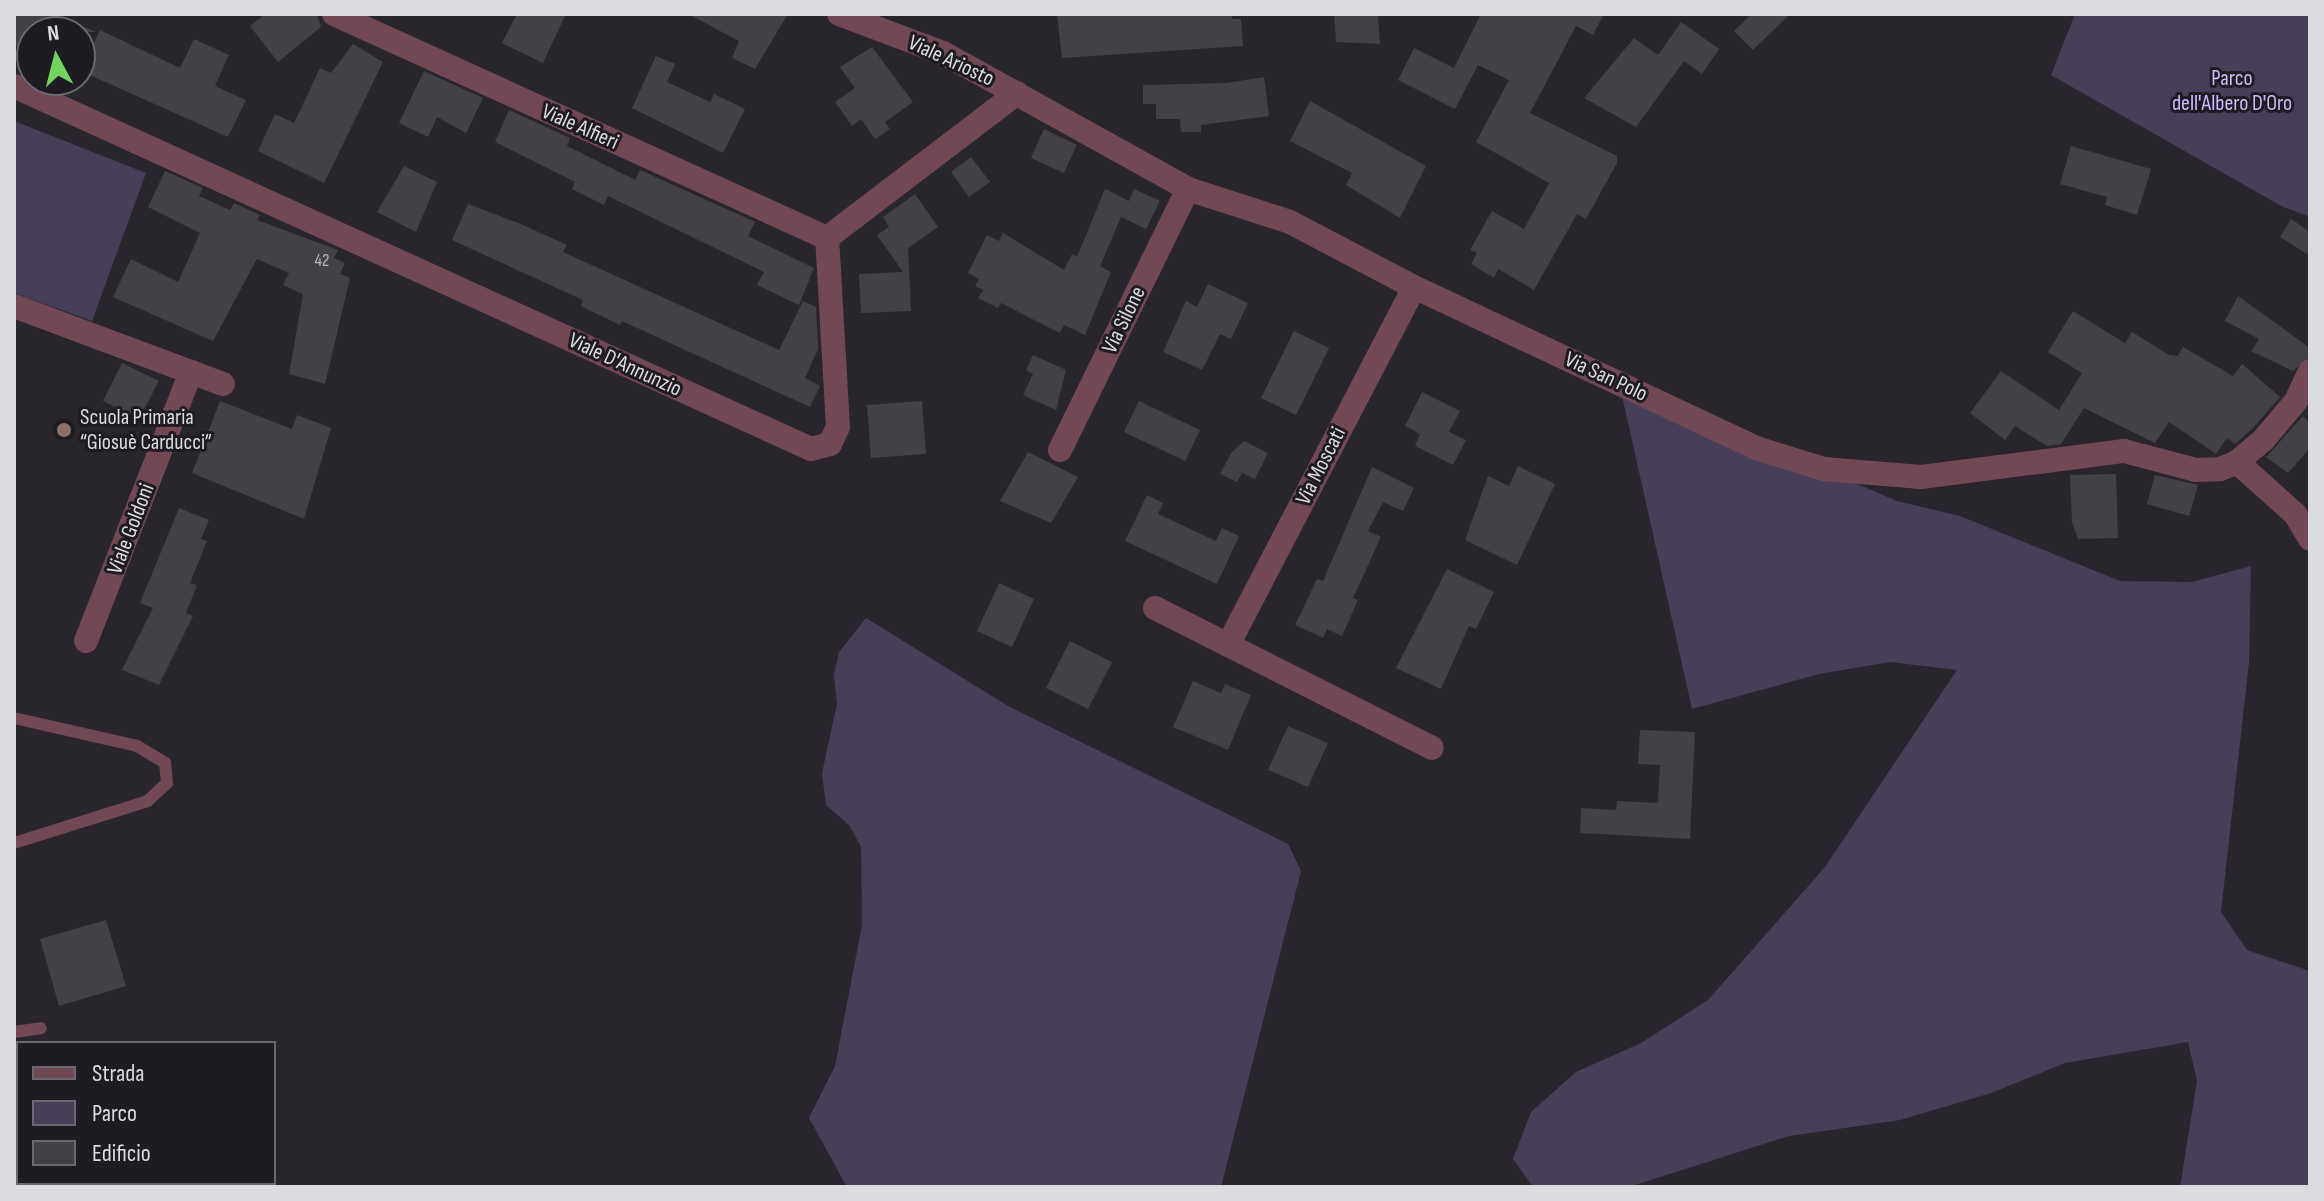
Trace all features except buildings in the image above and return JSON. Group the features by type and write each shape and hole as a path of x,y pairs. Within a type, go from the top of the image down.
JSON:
{"street":[{"name":"Viale Alfieri","path":"334,14 827,238"},
{"name":"Viale Ariosto","path":"839,14 943,53 1017,93"},
{"name":"Viale D'Annunzio","path":"14,86 811,449 830,444 838,427 827,238"},
{"path":"827,238 1017,93"},
{"name":"Via San Polo","path":"1017,93 1188,189 1307,229 1414,287 1756,448 1824,469 1921,477 2124,451 2208,471 2237,462"},
{"name":"Via Silone","path":"1060,450 1188,189"},
{"name":"Via Moscati","path":"1228,645 1414,287"},
{"path":"14,306 223,384"},
{"path":"2310,371 2296,401 2237,462 2295,514 2310,539"},
{"name":"Viale Goldoni","path":"86,641 191,372"},
{"path":"1155,608 1432,748"}],"lane":[{"path":"14,718 137,746 165,763 167,783 148,801 14,843"},
{"path":"14,1032 41,1028"}],"green space":[{"name":"Parco dell'Albero D'Oro","path":"2075,14 2310,14 2310,217 2283,207 2051,75"},
{"path":"14,121 146,173 92,321 14,293"},
{"path":"1619,382 1897,501 1960,516 2120,581 2192,582 2251,566 2249,662 2221,912 2247,950 2310,971 2310,1187 2180,1187 2197,1081 2188,1042 2065,1063 1991,1093 1900,1120 1789,1136 1629,1187 1533,1187 1513,1159 1531,1112 1576,1072 1641,1043 1708,1000 1825,867 1957,670 1890,662 1819,674 1692,709"},
{"path":"866,618 1008,706 1288,844 1301,871 1221,1187 847,1187 809,1118 835,1066 862,925 861,847 850,826 826,805 822,773 837,704 834,675 839,652"}],"place":[{"name":"Scuola Primaria “Giosuè Carducci”","path":"64,430"}]}
